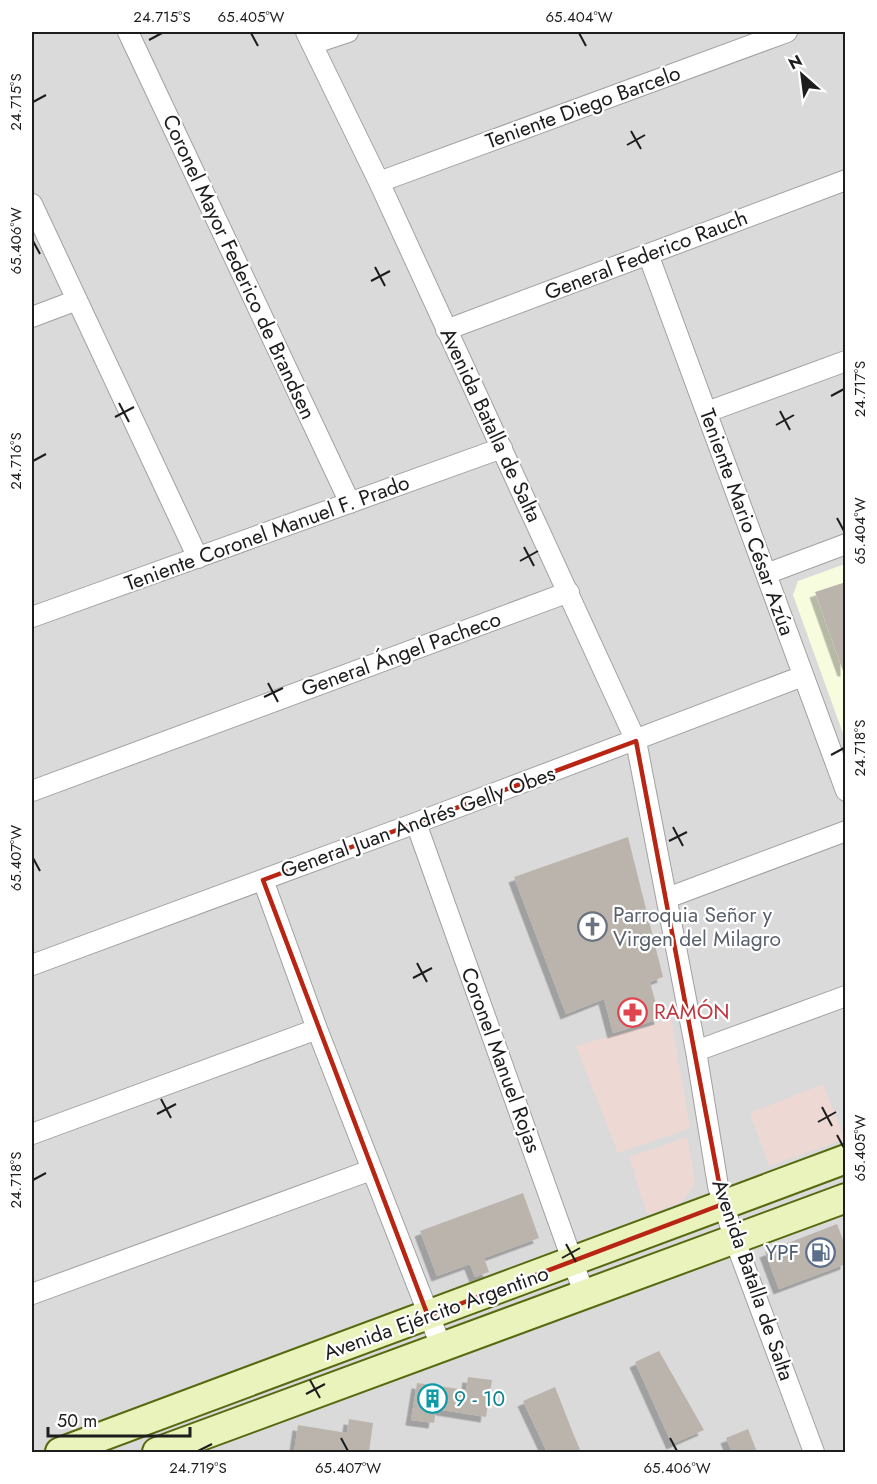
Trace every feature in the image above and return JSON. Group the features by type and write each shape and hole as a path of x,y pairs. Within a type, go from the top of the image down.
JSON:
{"street":[{"name":"Coronel Mayor Federico de Brandsen","path":"128,32 350,503"},
{"path":"309,38 348,32"},
{"name":"Teniente Diego Barcelo","path":"379,182 787,32"},
{"name":"Avenida Batalla de Salta","path":"309,38 379,182 636,741 723,1204 814,1452"},
{"name":"General Federico Rauch","path":"446,330 846,180"},
{"path":"32,204 198,558"},
{"name":"Teniente Mario César Azúa","path":"648,254 846,791"},
{"path":"32,317 77,300"},
{"path":"707,412 846,361"},
{"name":"Teniente Coronel Manuel F. Prado","path":"32,617 502,448"},
{"path":"766,574 846,544"},
{"name":"General Ángel Pacheco","path":"32,791 569,592"},
{"name":"General Juan Andrés Gelly Obes","path":"32,965 636,741 803,676"},
{"name":"Coronel Manuel Rojas","path":"416,823 585,1296"},
{"path":"667,898 846,831"},
{"path":"263,880 317,1029 441,1346"},
{"path":"696,1051 846,996"},
{"path":"32,1134 317,1029"},
{"name":"Avenida Ejército Argentino","path":"60,1452 846,1159"},
{"path":"32,1294 371,1170"},
{"name":"Avenida Ejército Argentino","path":"157,1452 846,1198"}],"highlighted area":[{"path":"636,741 723,1204 428,1316 263,880"}],"shaded area":[{"path":"32,32 845,32 845,1452 32,1452"},
{"path":"845,564 845,739 793,595 798,581"},
{"path":"671,1019 690,1128 618,1153 576,1046"},
{"path":"823,1084 845,1139 769,1166 750,1113"},
{"path":"687,1137 695,1183 682,1202 647,1215 629,1157"}],"building":[{"path":"846,582 846,671 843,671 815,592"},
{"name":"Parroquia Señor y Virgen del Milagro","path":"628,837 663,977 650,982 660,1019 613,1033 604,999 566,1014 514,877"},
{"path":"523,1193 539,1238 484,1258 489,1272 475,1277 470,1264 437,1276 420,1231"},
{"path":"837,1224 846,1248 846,1264 779,1289 765,1252"},
{"path":"659,1351 704,1430 672,1444 635,1362"},
{"name":"9 - 10","path":"468,1377 492,1380 486,1417 436,1409 434,1423 411,1420 417,1383 466,1390"},
{"path":"555,1387 581,1452 547,1452 523,1401"},
{"path":"349,1419 373,1423 369,1452 294,1452 298,1425 347,1433"},
{"path":"748,1429 757,1452 732,1452 726,1438"}],"place":[{"name":"Parroquia Señor y Virgen del Milagro","path":"592,927"},
{"name":"RAMÓN","path":"633,1012"},
{"name":"YPF","path":"820,1253"},
{"name":"9 - 10","path":"433,1399"}]}
